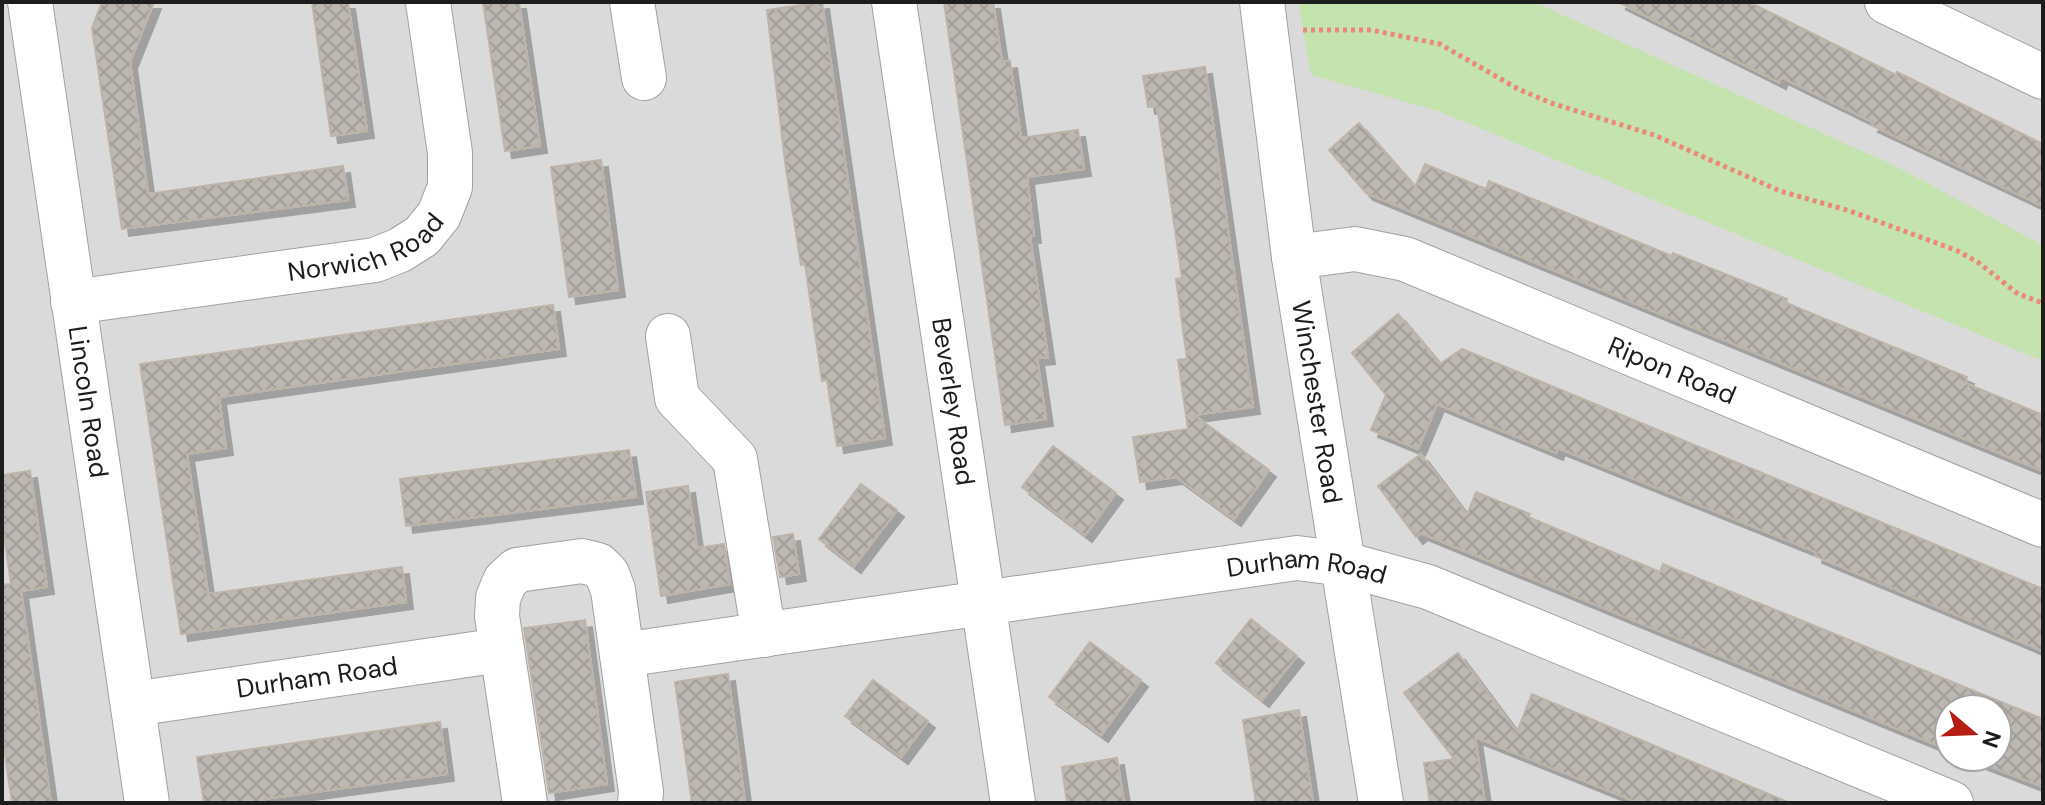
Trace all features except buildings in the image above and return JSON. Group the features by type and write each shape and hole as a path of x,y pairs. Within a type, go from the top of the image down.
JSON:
{"street":[{"name":"Norwich Road","path":"73,302 375,260 400,250 422,236 439,215 450,187 450,153 428,2"},
{"path":"632,2 644,78"},
{"name":"Beverley Road","path":"894,2 1013,803"},
{"path":"1887,2 2043,77"},
{"name":"Lincoln Road","path":"24,8 73,302 147,803"},
{"name":"Winchester Road","path":"1264,18 1294,257 1381,803"},
{"name":"Ripon Road","path":"1294,257 1355,249 1405,259 2043,525"},
{"path":"668,336 677,398 735,459 764,635"},
{"name":"Durham Road","path":"622,655 1297,558 1344,564 1428,587 1951,803"},
{"path":"525,803 501,650 498,598 505,581 517,570 582,561 598,565 607,574 613,590 640,803"},
{"name":"Durham Road","path":"133,704 501,650"}],"path":[{"path":"1264,18 1312,29 1371,30 1440,44 1518,89 1551,103 1654,135 1780,191 1850,211 1958,251 1979,263 2018,294 2043,303"}],"shaded area":[{"path":"2,2 2043,2 2043,803 2,803"}],"green space":[{"path":"1298,2 1534,2 1895,166 2043,245 2043,361 1438,111 1311,75"}]}
